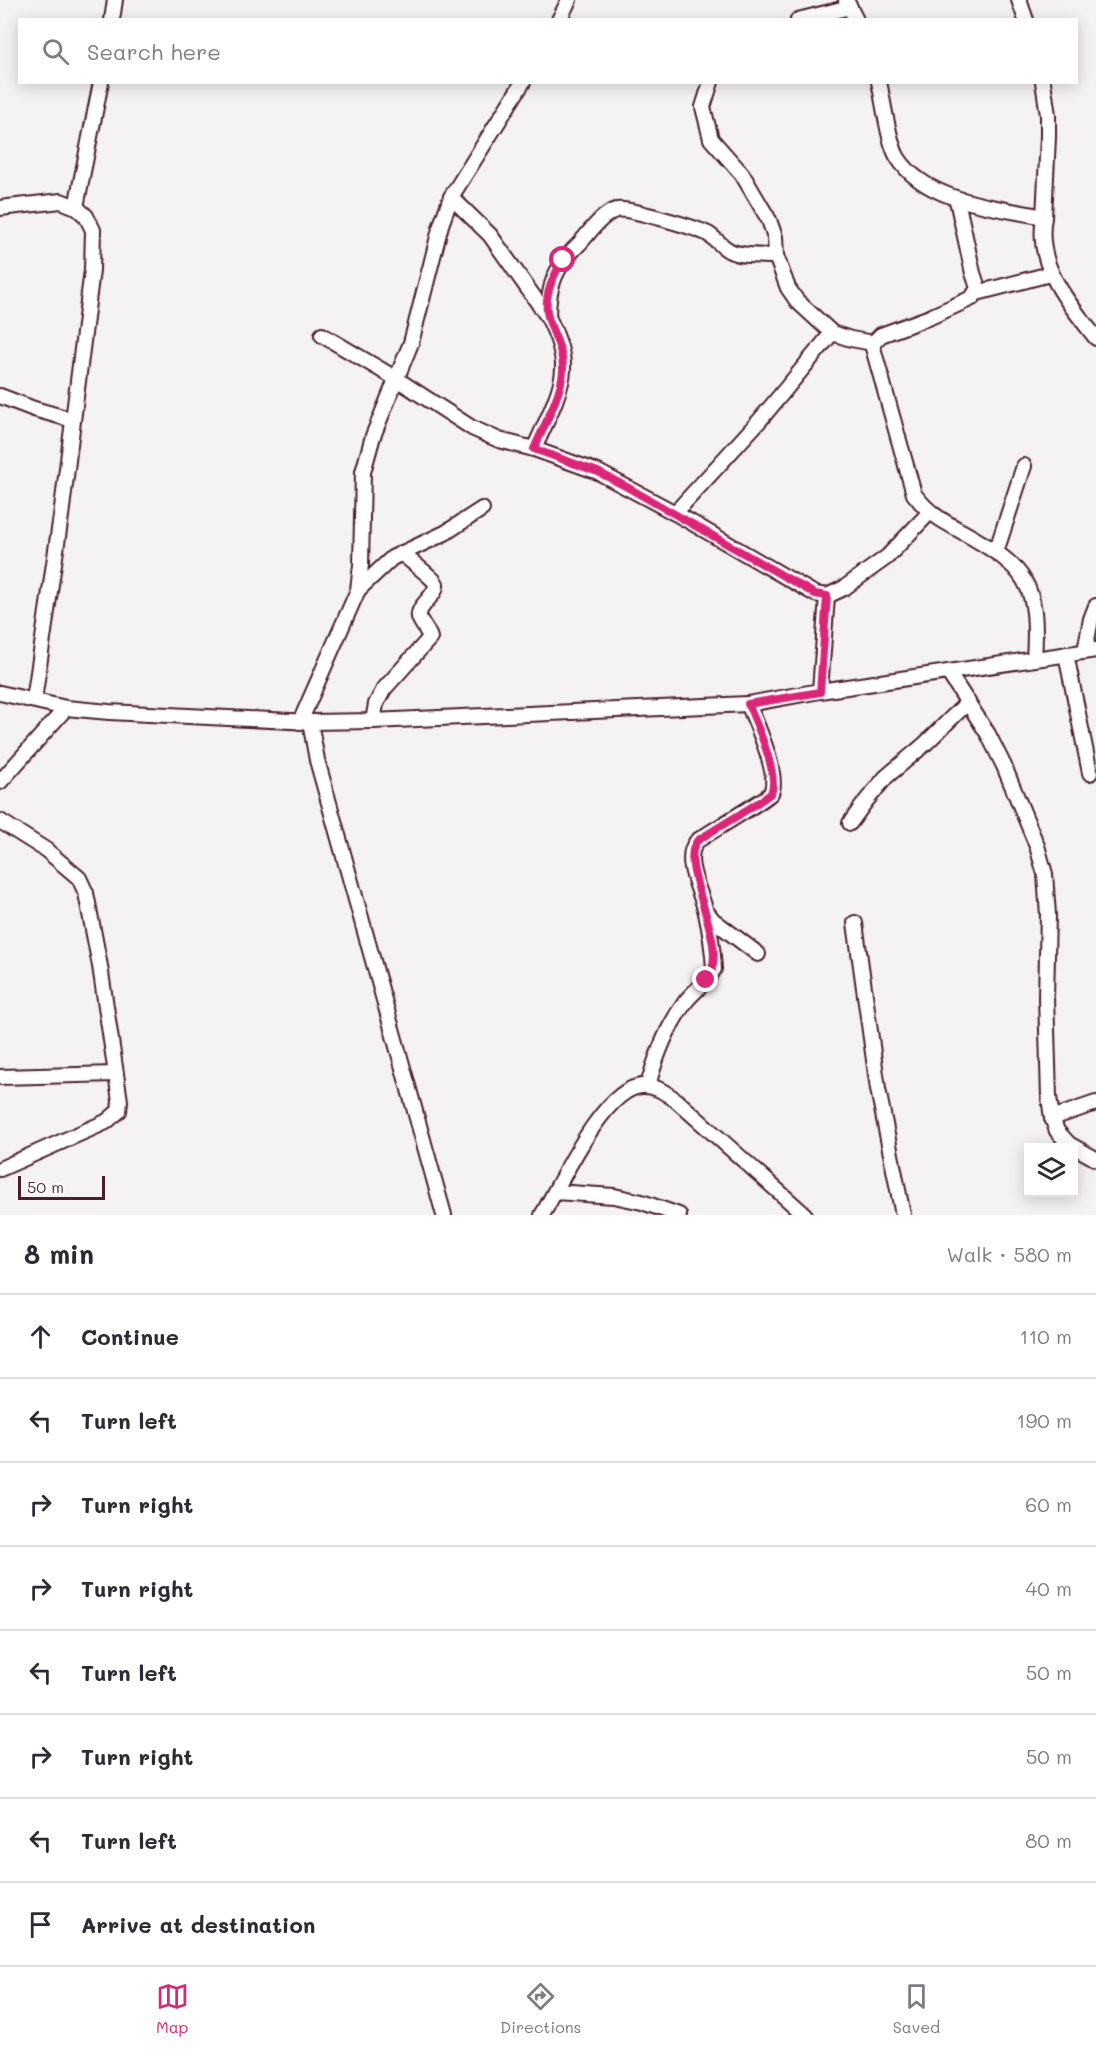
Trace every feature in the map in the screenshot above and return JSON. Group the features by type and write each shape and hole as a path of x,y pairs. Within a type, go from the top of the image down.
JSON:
{"street":[{"path":"112,18 115,0"},
{"path":"560,18 569,0"},
{"path":"1019,0 1025,18"},
{"path":"808,18 851,9"},
{"path":"76,207 101,84"},
{"path":"444,1215 305,722 358,590 361,565 363,472 373,436 411,343 441,225 451,197 522,84"},
{"path":"879,84 892,143 898,158 908,170 922,181 957,200 1044,217"},
{"path":"1043,84 1048,115 1048,137 1042,230 1050,274 1096,338"},
{"path":"713,85 703,107 711,139 750,185 769,220 775,237 776,256 788,288 797,301 832,333 873,343"},
{"path":"451,197 490,234 548,316 560,347 563,371 555,398 534,449"},
{"path":"957,200 978,288 977,293"},
{"path":"0,208 61,201 76,207 86,216 93,230 92,270 62,516 34,700"},
{"path":"548,316 548,298 556,271 563,260 598,223 614,211 629,209 692,228 709,235 729,250 739,253 776,256"},
{"path":"1034,659 1035,610 1025,579 996,552 929,513 914,494 873,343 881,335 930,317 972,298 977,293 1050,274"},
{"path":"675,513 760,420 832,333"},
{"path":"322,335 395,378 472,428 499,440 534,449 598,472 675,513 815,594 827,596 844,588 887,557 929,513"},
{"path":"0,396 73,420"},
{"path":"996,552 1024,466"},
{"path":"358,590 392,558 445,533 482,509"},
{"path":"373,721 376,704 384,689 430,638 419,618 419,612 435,590 434,578 401,553"},
{"path":"820,692 827,596"},
{"path":"0,693 66,708 132,714 305,722 748,704 1091,651 1091,619 1096,606"},
{"path":"1066,654 1090,773"},
{"path":"948,672 988,734 1004,766 1037,846 1045,873 1048,915 1047,1045 1052,1118 1057,1131 1069,1144 1096,1159"},
{"path":"850,823 886,777 925,744 968,702"},
{"path":"648,1086 656,1056 678,1012 714,969 706,911 692,868 693,846 740,812 765,799 771,792 773,781 770,768 748,704"},
{"path":"0,782 66,708"},
{"path":"0,821 60,861 78,878 86,893 100,966 120,1101 119,1110 114,1118 0,1169"},
{"path":"706,911 713,920 758,954"},
{"path":"855,922 878,1089 903,1215"},
{"path":"0,1077 116,1074"},
{"path":"542,1215 577,1150 605,1111 626,1092 641,1085 658,1088 676,1100 805,1215"},
{"path":"1052,1118 1096,1103"},
{"path":"555,1192 614,1196 642,1202 679,1215"}],"route":[{"path":"563,260 556,271 548,298 548,316 560,347 563,371 555,398 534,449 598,472 675,513 815,594 827,596 820,692 748,704 770,768 773,781 771,792 765,799 740,812 693,846 692,868 706,911 713,954 714,969 706,980"}]}
